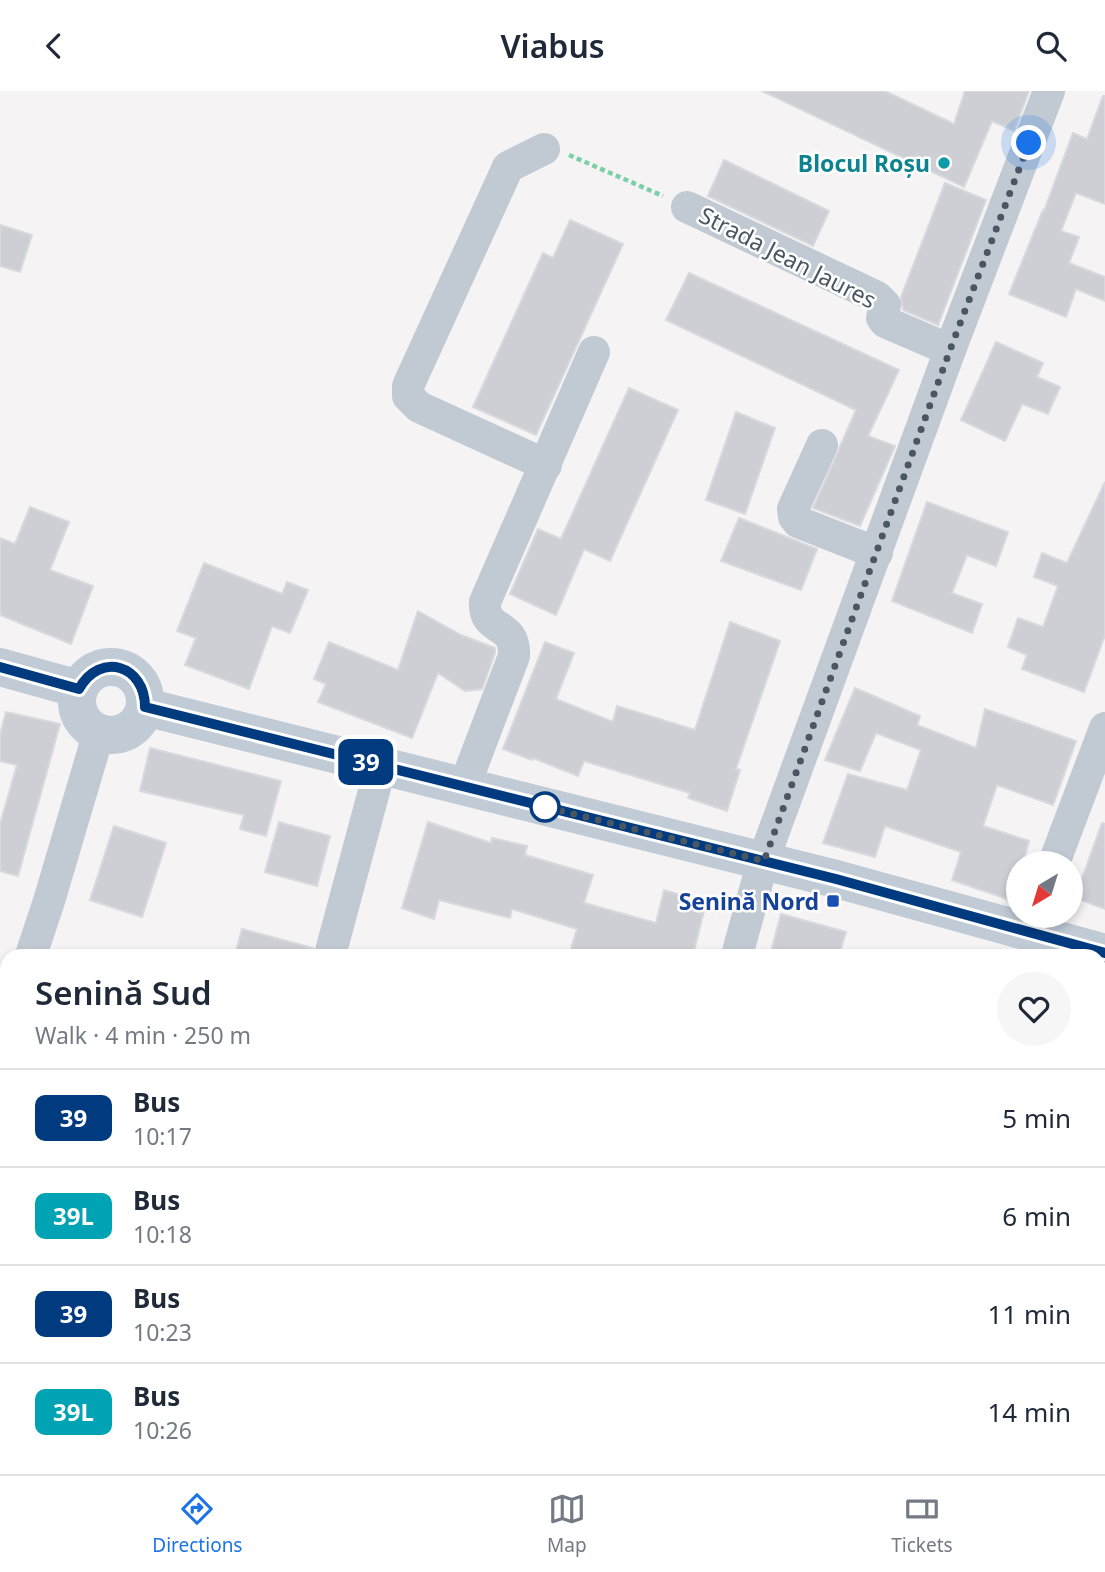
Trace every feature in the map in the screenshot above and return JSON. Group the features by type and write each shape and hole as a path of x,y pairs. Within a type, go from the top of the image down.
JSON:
{"main road":[{"path":"0,667 79,689"},
{"path":"103,668 124,669 142,685 145,707 134,726 124,732 113,735 99,732 84,721 79,711 79,689 93,672 103,668"},
{"path":"145,707 764,861 1089,949"}],"street":[{"path":"739,949 764,861 950,350 1049,91"},
{"path":"544,149 508,167 408,386 408,396 419,407 545,465"},
{"name":"Strada Jean Jaures","path":"687,207 877,297 885,305 882,318 885,322 950,350"},
{"path":"464,786 514,656 514,644 510,635 489,621 484,613 485,602 594,352"},
{"path":"822,445 793,509 794,517 877,553"},
{"path":"1059,851 1105,728"},
{"path":"33,949 99,732"},
{"path":"332,949 381,765"}],"path":[{"path":"544,149 569,155 687,207"}],"building":[{"name":"Blocul Roșu","path":"762,91 885,91 954,124 965,91 1029,91 1014,131 992,121 964,187"},
{"path":"1103,96 1105,204 1076,193 1061,231 1079,237 1069,263 1105,277 1105,301 1076,289 1066,317 1009,294 1073,133 1087,139"},
{"path":"724,160 829,211 813,246 708,196"},
{"path":"945,183 986,200 938,325 903,310 901,297"},
{"path":"570,220 623,244 536,435 473,407 543,253 553,258"},
{"path":"0,225 32,235 20,272 0,266"},
{"path":"689,273 899,370 868,436 895,446 860,526 813,508 856,410 666,320"},
{"path":"996,342 1043,363 1037,377 1060,387 1048,414 1022,404 1005,441 961,420"},
{"path":"629,388 678,410 610,561 584,549 556,615 510,594 538,529 561,539"},
{"path":"736,412 775,428 745,514 706,500"},
{"path":"1105,482 1105,635 1084,692 1022,669 1027,655 1008,647 1018,618 1043,627 1058,586 1034,577 1042,553 1067,563"},
{"path":"927,502 1008,532 996,566 967,555 952,593 982,604 972,633 892,601"},
{"path":"30,507 69,522 50,570 93,586 71,644 0,615 0,538 15,544"},
{"path":"739,518 817,549 801,590 721,561"},
{"path":"204,563 282,594 287,582 308,590 290,633 272,626 249,689 185,665 196,638 177,631"},
{"path":"418,611 461,635 495,648 482,689 465,691 438,673 412,738 318,702 326,684 314,679 329,642 398,670"},
{"path":"730,622 780,641 736,769 740,770 727,811 688,798 690,793 584,761 578,776 503,749 545,642 574,653 556,699 613,722 617,706 695,730"},
{"path":"855,688 920,716 917,725 976,748 985,709 1076,741 1053,805 997,785 983,826 1029,841 1026,851 1006,851 1006,899 952,880 961,852 885,826 875,857 823,843 848,774 907,790 921,750 876,733 860,771 825,760"},
{"path":"6,712 60,724 18,876 0,871 0,824 17,765 0,761 0,735"},
{"path":"150,748 281,781 266,836 240,829 244,815 140,791"},
{"path":"279,822 330,836 317,886 265,872"},
{"path":"428,822 491,843 492,838 527,846 525,855 593,875 584,903 656,923 664,890 706,903 694,949 571,949 577,929 512,909 510,918 439,900 434,919 402,908"},
{"path":"1102,823 1105,824 1105,909 1083,901 1083,876"},
{"path":"114,826 166,843 142,917 90,900"},
{"path":"781,914 846,932 841,949 772,949"},
{"path":"242,929 313,948 313,949 237,949"}],"bus line":[{"name":"39","path":"0,667 79,689 93,672 103,668 124,669 142,685 145,707 836,879 1090,949"}],"place":[{"name":"Blocul Roșu","path":"944,163"},
{"name":"Senină Nord","path":"833,901"}],"route":[{"path":"545,807 541,806 764,861 950,350 1029,143"}]}
